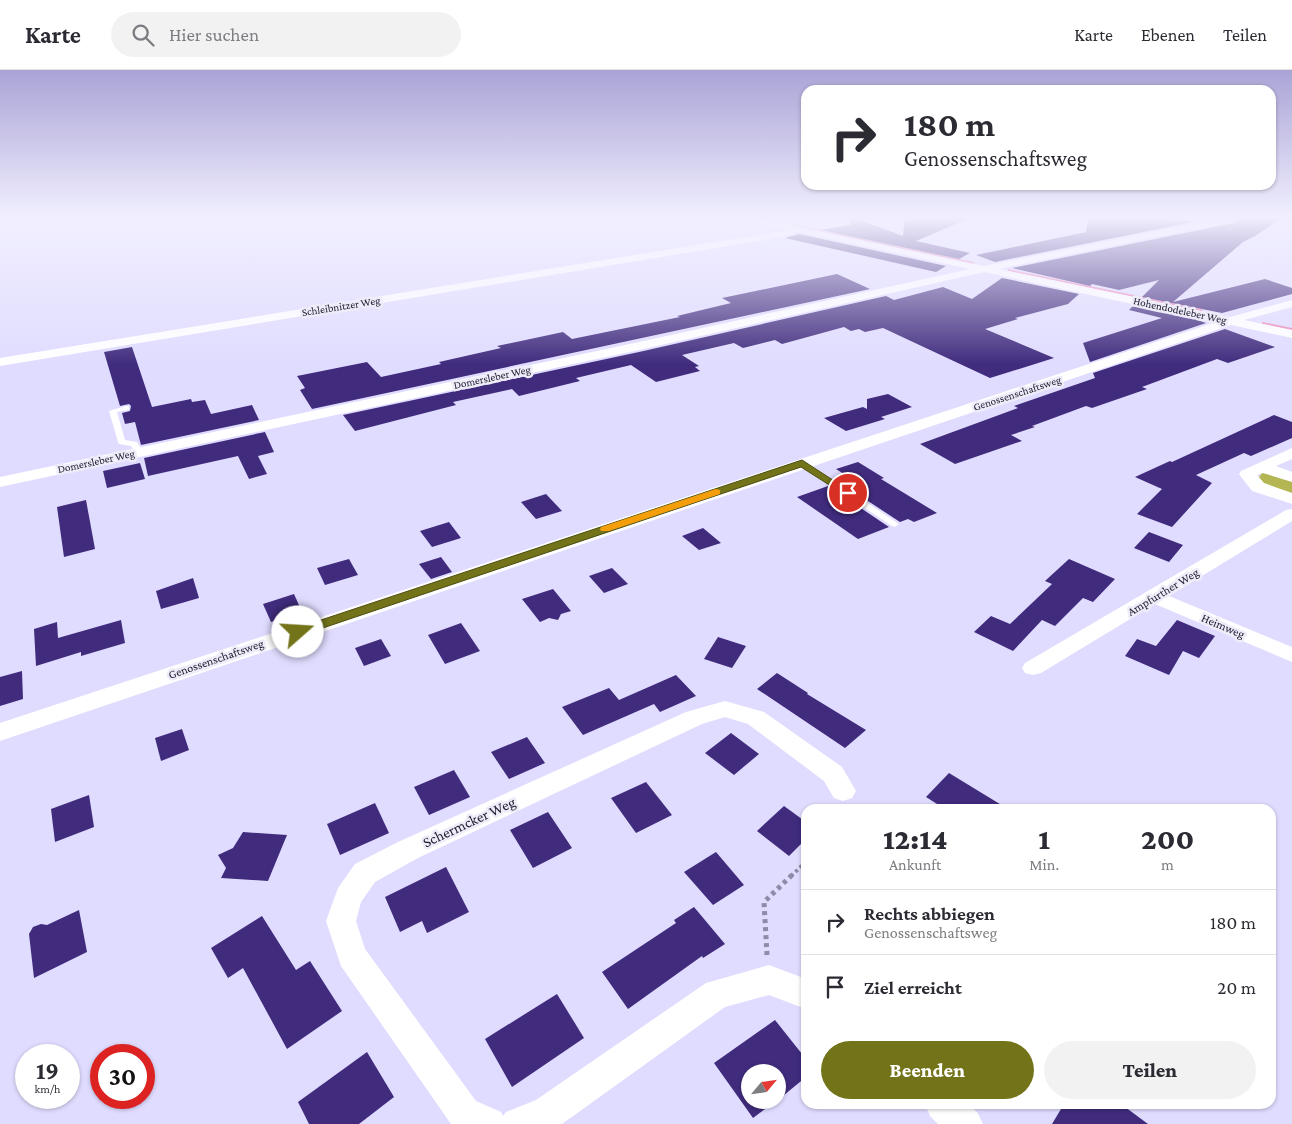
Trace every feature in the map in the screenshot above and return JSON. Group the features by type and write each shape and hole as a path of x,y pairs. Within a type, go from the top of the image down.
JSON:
{"street":[{"name":"Schleibnitzer Weg","path":"0,362 579,267"},
{"name":"Hohendodeleber Weg","path":"977,267 1292,334"},
{"name":"Domersleber Weg","path":"0,482 639,346 993,267"},
{"name":"Genossenschaftsweg","path":"0,732 802,463 1232,321 1292,303"},
{"path":"1292,453 1247,474 1258,487 1292,499"},
{"path":"1262,467 1292,477"},
{"name":"Ampfurther Weg","path":"1032,668 1155,597 1292,514"},
{"name":"Heimweg","path":"1155,597 1292,654"},
{"name":"Schermcker Weg","path":"489,1124 464,1113 352,956 342,921 348,898 365,873 408,850 694,718 725,709 756,718 833,774 843,791"},
{"path":"518,1124 546,1114 717,994 769,980 801,992"},
{"path":"948,1109 965,1124"}],"lane":[{"path":"126,408 113,411 122,442 134,444 139,452"},
{"path":"802,463 895,524"}],"path":[{"path":"769,980 764,902 801,867"}],"shaded area":[{"path":"1262,473 1292,481 1292,495 1262,484 1257,480"}],"building":[{"path":"915,267 944,267 936,272"},
{"path":"1214,267 1173,302 1265,279 1292,288 1292,294 1222,313 1142,297 1159,280 1119,290 1092,284 1090,286 1012,268"},
{"path":"837,274 870,289 312,409 300,390 305,388 297,376 367,362 381,377 501,348 497,346 563,332 572,339 680,317 677,316 731,303 722,298"},
{"path":"1002,278 1079,294 1068,304 1015,318 1018,319 985,329 1054,358 990,378 883,328 865,332 859,329 851,331 844,327 782,344 775,340 743,348 734,343 682,355 699,366 695,367 700,371 656,382 631,365 576,378 580,381 519,396 512,389 453,402 456,405 355,431 343,415 639,352 886,296 894,300 943,287 972,299"},
{"path":"1133,306 1206,323 1090,362 1083,343 1162,318 1129,310"},
{"path":"1225,329 1275,347 1228,363 1217,359 1142,387 1147,389 1092,408 1086,406 1011,435 1022,441 955,464 920,444 1018,408 1014,406 1095,378 1093,373"},
{"path":"132,347 152,407 191,399 192,402 205,400 211,414 252,405 259,420 141,445 135,422 125,424 122,413 130,411 131,406 129,404 120,406 104,352"},
{"path":"888,394 912,407 881,417 885,419 846,431 824,418 863,407 867,409 867,399"},
{"path":"1274,415 1292,422 1292,438 1251,456 1244,453 1196,475 1212,483 1172,527 1137,514 1162,489 1135,477"},
{"path":"265,432 274,452 258,456 267,474 249,479 238,456 148,476 144,458"},
{"path":"858,462 884,478 881,479 937,513 914,522 908,519 900,522 839,482 850,478 836,469"},
{"path":"140,463 145,479 107,488 103,471"},
{"path":"828,486 889,527 858,539 797,497"},
{"path":"546,494 562,511 536,519 521,502"},
{"path":"86,500 95,549 64,557 57,507"},
{"path":"449,522 461,538 432,547 420,531"},
{"path":"703,528 721,543 699,550 682,536"},
{"path":"1149,532 1183,545 1169,562 1134,548"},
{"path":"441,557 452,572 431,579 419,564"},
{"path":"349,559 358,575 325,585 317,568"},
{"path":"1069,559 1115,579 1093,602 1083,598 1055,626 1042,620 1013,651 974,632 991,616 1010,624 1052,584 1045,581"},
{"path":"612,568 628,584 604,593 589,576"},
{"path":"193,578 199,598 161,609 156,591"},
{"path":"553,589 571,611 561,614 558,620 549,618 540,622 522,599"},
{"path":"294,594 302,612 271,622 263,604"},
{"path":"121,620 125,643 81,656 81,652 36,666 34,629 57,622 58,638"},
{"path":"1177,620 1215,636 1199,658 1183,651 1169,675 1125,656 1137,639 1156,646"},
{"path":"461,623 480,651 445,664 428,635"},
{"path":"718,637 746,646 732,668 704,659"},
{"path":"381,639 391,656 364,666 355,648"},
{"path":"22,671 23,699 0,706 0,677"},
{"path":"777,673 807,694 866,730 845,748 757,689"},
{"path":"676,675 696,696 660,712 654,704 583,735 562,707 609,688 619,700"},
{"path":"182,729 189,750 161,761 155,738"},
{"path":"731,733 759,754 734,775 705,753"},
{"path":"527,737 545,763 509,779 491,752"},
{"path":"454,770 470,797 429,815 414,787"},
{"path":"949,773 1000,804 937,804 926,797"},
{"path":"646,782 672,815 636,833 611,798"},
{"path":"89,795 94,827 55,842 51,809"},
{"path":"375,803 389,833 340,855 327,824"},
{"path":"784,806 801,818 801,844 789,856 757,831"},
{"path":"548,812 572,848 533,868 510,830"},
{"path":"243,832 287,835 268,881 221,878 226,868 218,855 233,848"},
{"path":"716,852 744,885 713,905 684,872"},
{"path":"446,867 469,912 427,933 422,921 400,932 385,897"},
{"path":"694,907 725,944 703,958 702,956 628,1009 602,972 676,923 674,920"},
{"path":"79,910 87,952 34,978 29,934 33,927 41,924 47,925"},
{"path":"262,916 296,970 310,961 342,1011 287,1049 243,968 228,978 211,948"},
{"path":"557,994 584,1038 512,1087 485,1039"},
{"path":"775,1020 801,1053 801,1081 786,1093 786,1064 741,1064 741,1101 714,1063"},
{"path":"367,1052 394,1097 359,1124 309,1124 298,1102"},
{"path":"747,1109 765,1109 753,1118"},
{"path":"1061,1109 1128,1109 1148,1124 1052,1124"}],"waterway":[{"path":"1009,270 1201,310"},
{"path":"1263,323 1292,329"}],"slow traffic":[{"path":"605,529 716,492"}],"route":[{"path":"298,632 802,463 848,493"}]}
